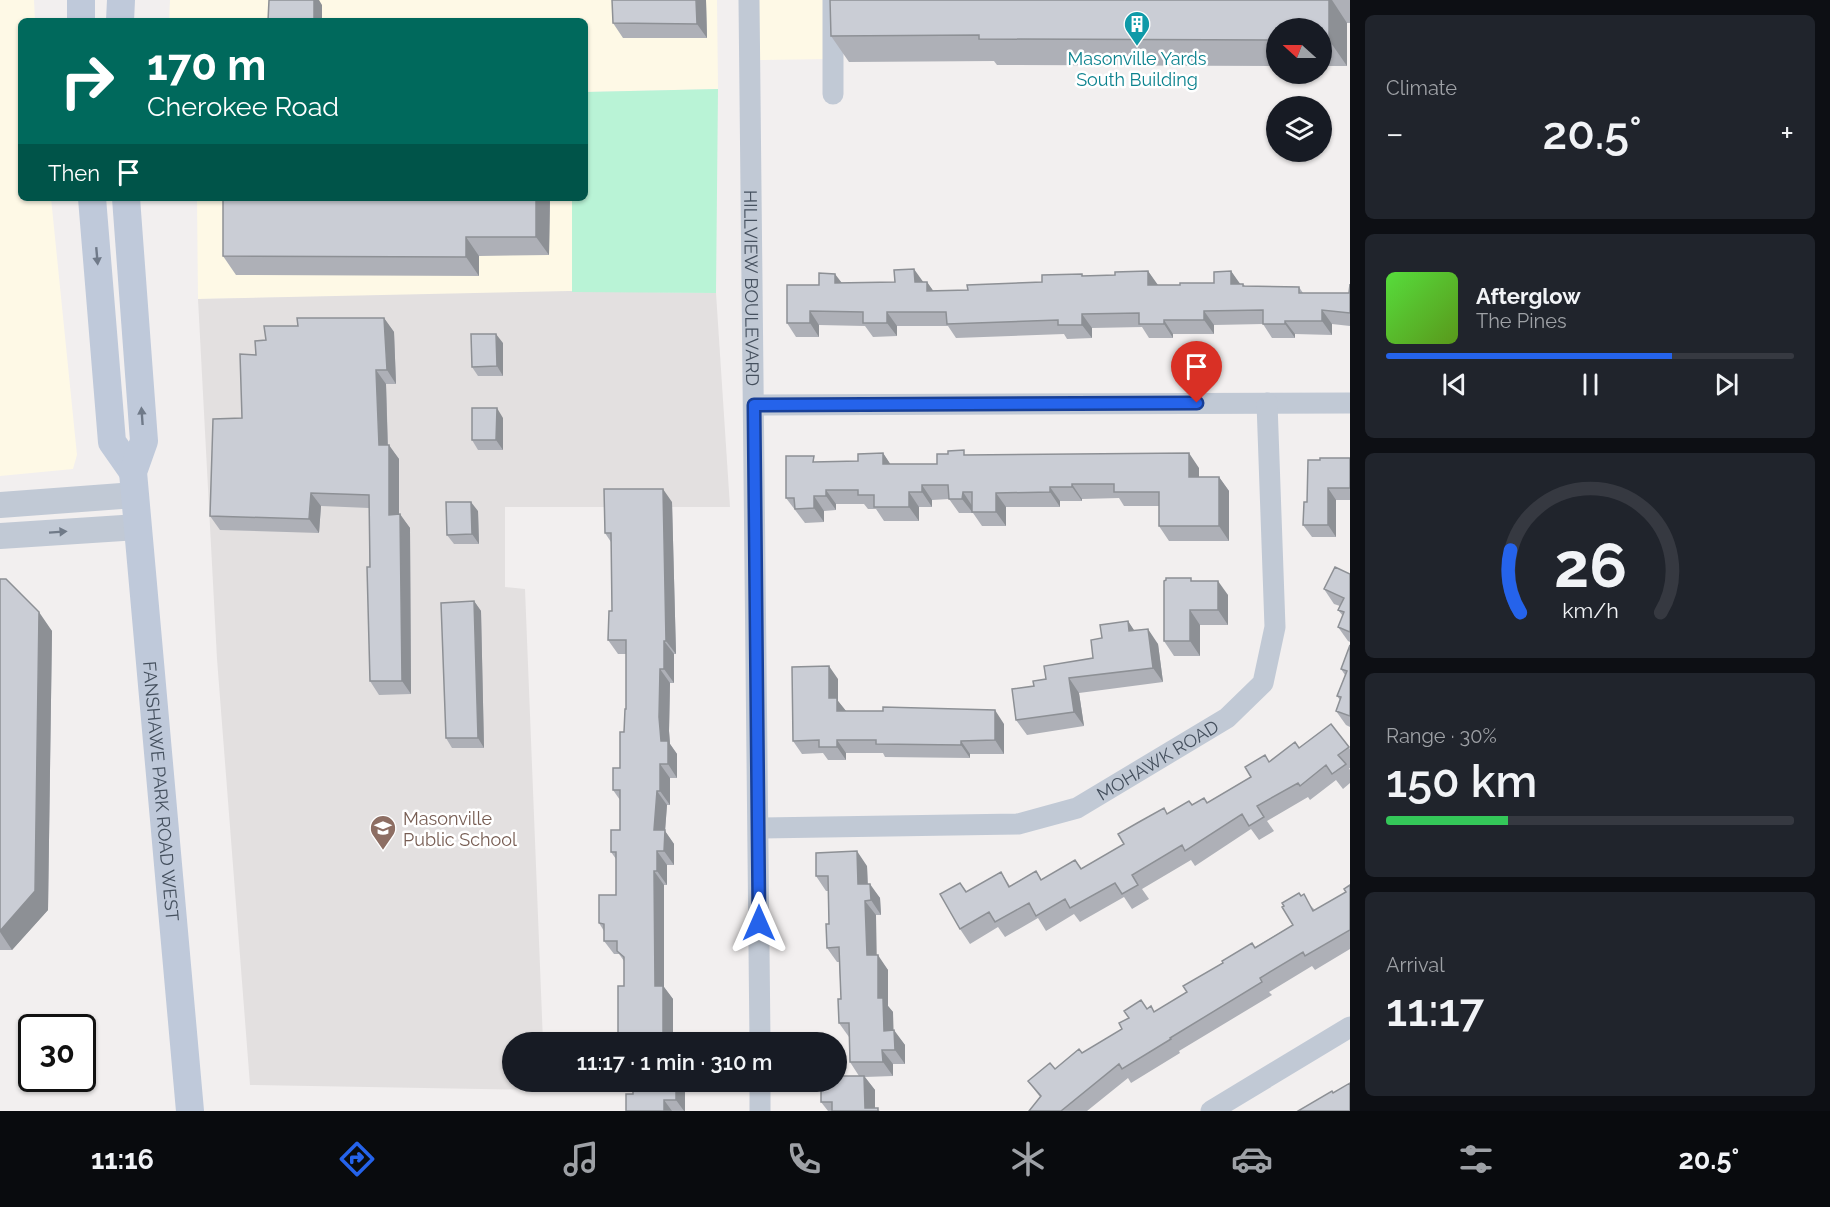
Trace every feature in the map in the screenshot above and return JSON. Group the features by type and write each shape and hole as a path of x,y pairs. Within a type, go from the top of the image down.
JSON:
{"main road":[{"path":"81,0 81,18"},
{"path":"120,18 121,0"},
{"name":"FANSHAWE PARK ROAD WEST","path":"93,201 112,442 134,484"},
{"name":"FANSHAWE PARK ROAD WEST","path":"126,201 144,441 134,484 189,1111"}],"street":[{"name":"HILLVIEW BOULEVARD","path":"749,0 760,1032"},
{"path":"833,0 833,94"},
{"name":"MOHAWK ROAD","path":"759,828 1018,824 1077,808 1227,718 1263,683 1275,627 1267,403"},
{"path":"754,405 1350,403"},
{"path":"0,505 134,484"},
{"path":"0,536 138,526"},
{"path":"1210,1111 1350,1027"},
{"path":"760,1092 760,1111"}],"shaded area":[{"path":"0,0 34,0 35,18 18,18 18,201 51,201 77,455 73,469 0,476"},
{"path":"170,0 717,0 718,89 588,92 588,18 169,18"},
{"path":"754,0 827,0 828,59 755,60"},
{"path":"197,201 572,201 572,292 198,299"},
{"name":"Masonville Public School","path":"569,291 716,293 730,507 505,507 505,587 525,589 543,1032 502,1032 502,1089 250,1085 217,659 198,299"}],"green space":[{"path":"718,89 716,293 572,292 572,201 588,201 588,92"}],"building":[{"path":"269,0 314,0 314,18 268,18"},
{"path":"612,0 696,0 697,24 613,23"},
{"path":"830,0 1329,0 1329,18 1266,18 1266,40 979,39 979,35 831,36"},
{"path":"223,201 536,201 536,237 466,237 466,257 223,256"},
{"path":"914,269 915,282 927,282 927,291 968,290 967,285 1042,282 1042,275 1115,275 1115,272 1148,271 1148,285 1214,283 1214,272 1231,271 1231,284 1299,287 1299,293 1349,293 1350,284 1350,313 1322,310 1322,321 1285,321 1285,324 1263,324 1263,310 1204,311 1204,320 1164,320 1164,324 1139,324 1139,313 1082,314 1082,325 1058,325 1058,320 947,324 946,312 887,312 887,323 863,323 863,312 810,311 810,323 787,323 787,285 819,285 819,273 835,274 835,283 895,282 894,270"},
{"path":"297,318 384,318 387,370 376,370 379,445 389,445 389,515 400,514 402,681 370,681 367,567 370,567 369,495 311,493 309,519 210,516 213,419 242,418 240,354 256,355 255,341 266,340 264,326 298,326"},
{"path":"471,334 496,334 497,366 472,367"},
{"path":"472,408 497,408 496,440 472,440"},
{"path":"964,450 964,455 1189,453 1189,477 1219,477 1219,526 1159,526 1159,492 1114,492 1114,484 1072,484 1072,487 1050,487 1050,492 996,493 996,512 972,512 972,492 963,492 962,499 949,499 948,485 922,485 922,492 909,492 909,507 874,507 874,495 858,495 858,490 826,490 826,496 814,496 814,508 795,509 794,498 786,498 786,456 814,456 813,462 858,461 858,454 883,453 883,464 937,464 937,454"},
{"path":"1320,458 1350,458 1350,488 1328,488 1328,525 1303,525 1304,502 1307,502 1308,460 1320,460"},
{"path":"604,489 663,489 666,641 664,641 664,669 660,669 659,717 661,741 668,741 668,764 660,764 660,791 657,791 654,830 665,830 664,851 657,851 657,871 654,871 655,986 663,986 663,1032 618,1032 618,986 624,986 624,957 617,951 617,941 604,941 604,924 599,923 599,895 616,895 616,852 611,852 611,830 620,830 620,790 613,790 613,768 620,768 620,732 624,732 626,709 626,640 608,640 609,611 612,611 611,533 605,533"},
{"path":"446,502 471,502 472,534 447,535"},
{"path":"1335,567 1350,574 1350,632 1338,627 1344,612 1338,610 1344,598 1324,589"},
{"path":"1166,578 1218,581 1218,610 1190,610 1190,641 1164,641 1164,581"},
{"path":"0,579 6,579 39,612 35,891 0,931"},
{"path":"474,601 478,738 446,738 441,603"},
{"path":"1128,621 1129,631 1148,629 1153,668 1069,678 1074,712 1016,720 1012,689 1034,686 1033,681 1046,679 1044,666 1093,658 1091,640 1102,638 1100,625"},
{"path":"1350,645 1350,716 1336,711 1341,697 1337,696 1347,671 1341,669"},
{"path":"829,666 829,698 837,698 837,711 883,711 883,707 995,710 995,740 961,741 961,745 876,744 876,740 837,740 837,747 819,747 819,740 793,741 792,667"},
{"path":"1331,724 1349,747 1338,755 1346,764 1332,774 1326,765 1300,786 1298,783 1257,806 1264,817 1249,826 1242,814 1185,851 1182,845 1132,875 1138,885 1122,894 1115,883 1070,908 1065,899 1036,916 1029,903 995,922 989,912 960,929 940,894 960,883 966,892 1001,872 1009,887 1036,871 1041,880 1075,860 1081,869 1124,844 1118,834 1164,808 1167,814 1189,801 1192,805 1204,798 1207,803 1251,777 1245,767 1265,755 1269,762 1295,742 1299,748"},
{"path":"857,851 858,884 870,884 871,900 865,901 867,955 878,955 878,998 883,998 884,1031 894,1030 895,1050 882,1050 883,1062 850,1062 849,1023 839,1023 838,999 841,999 839,947 827,948 828,876 816,876 816,853"},
{"path":"1350,885 1350,930 1305,956 1303,952 1260,978 1262,982 1122,1069 1119,1064 1061,1111 1029,1111 1041,1096 1028,1081 1050,1063 1055,1069 1079,1049 1082,1053 1122,1029 1119,1023 1129,1018 1124,1011 1141,1000 1147,1009 1151,1006 1154,1012 1187,992 1183,986 1223,963 1222,961 1252,943 1255,948 1293,925 1282,903 1299,893 1301,896 1304,894 1313,911 1346,892 1344,889"},
{"path":"847,1076 864,1076 865,1108 878,1108 878,1111 832,1111 832,1102 821,1102 821,1092 847,1092"},
{"path":"1350,1083 1350,1111 1298,1111 1332,1091 1333,1093"},
{"path":"633,1092 676,1092 676,1100 664,1100 664,1111 626,1111 626,1094 633,1094"}],"place":[{"name":"Masonville Yards South Building","path":"1137,47"},
{"name":"Masonville Public School","path":"383,851"}],"route":[{"path":"759,923 754,405 1197,403"}]}
